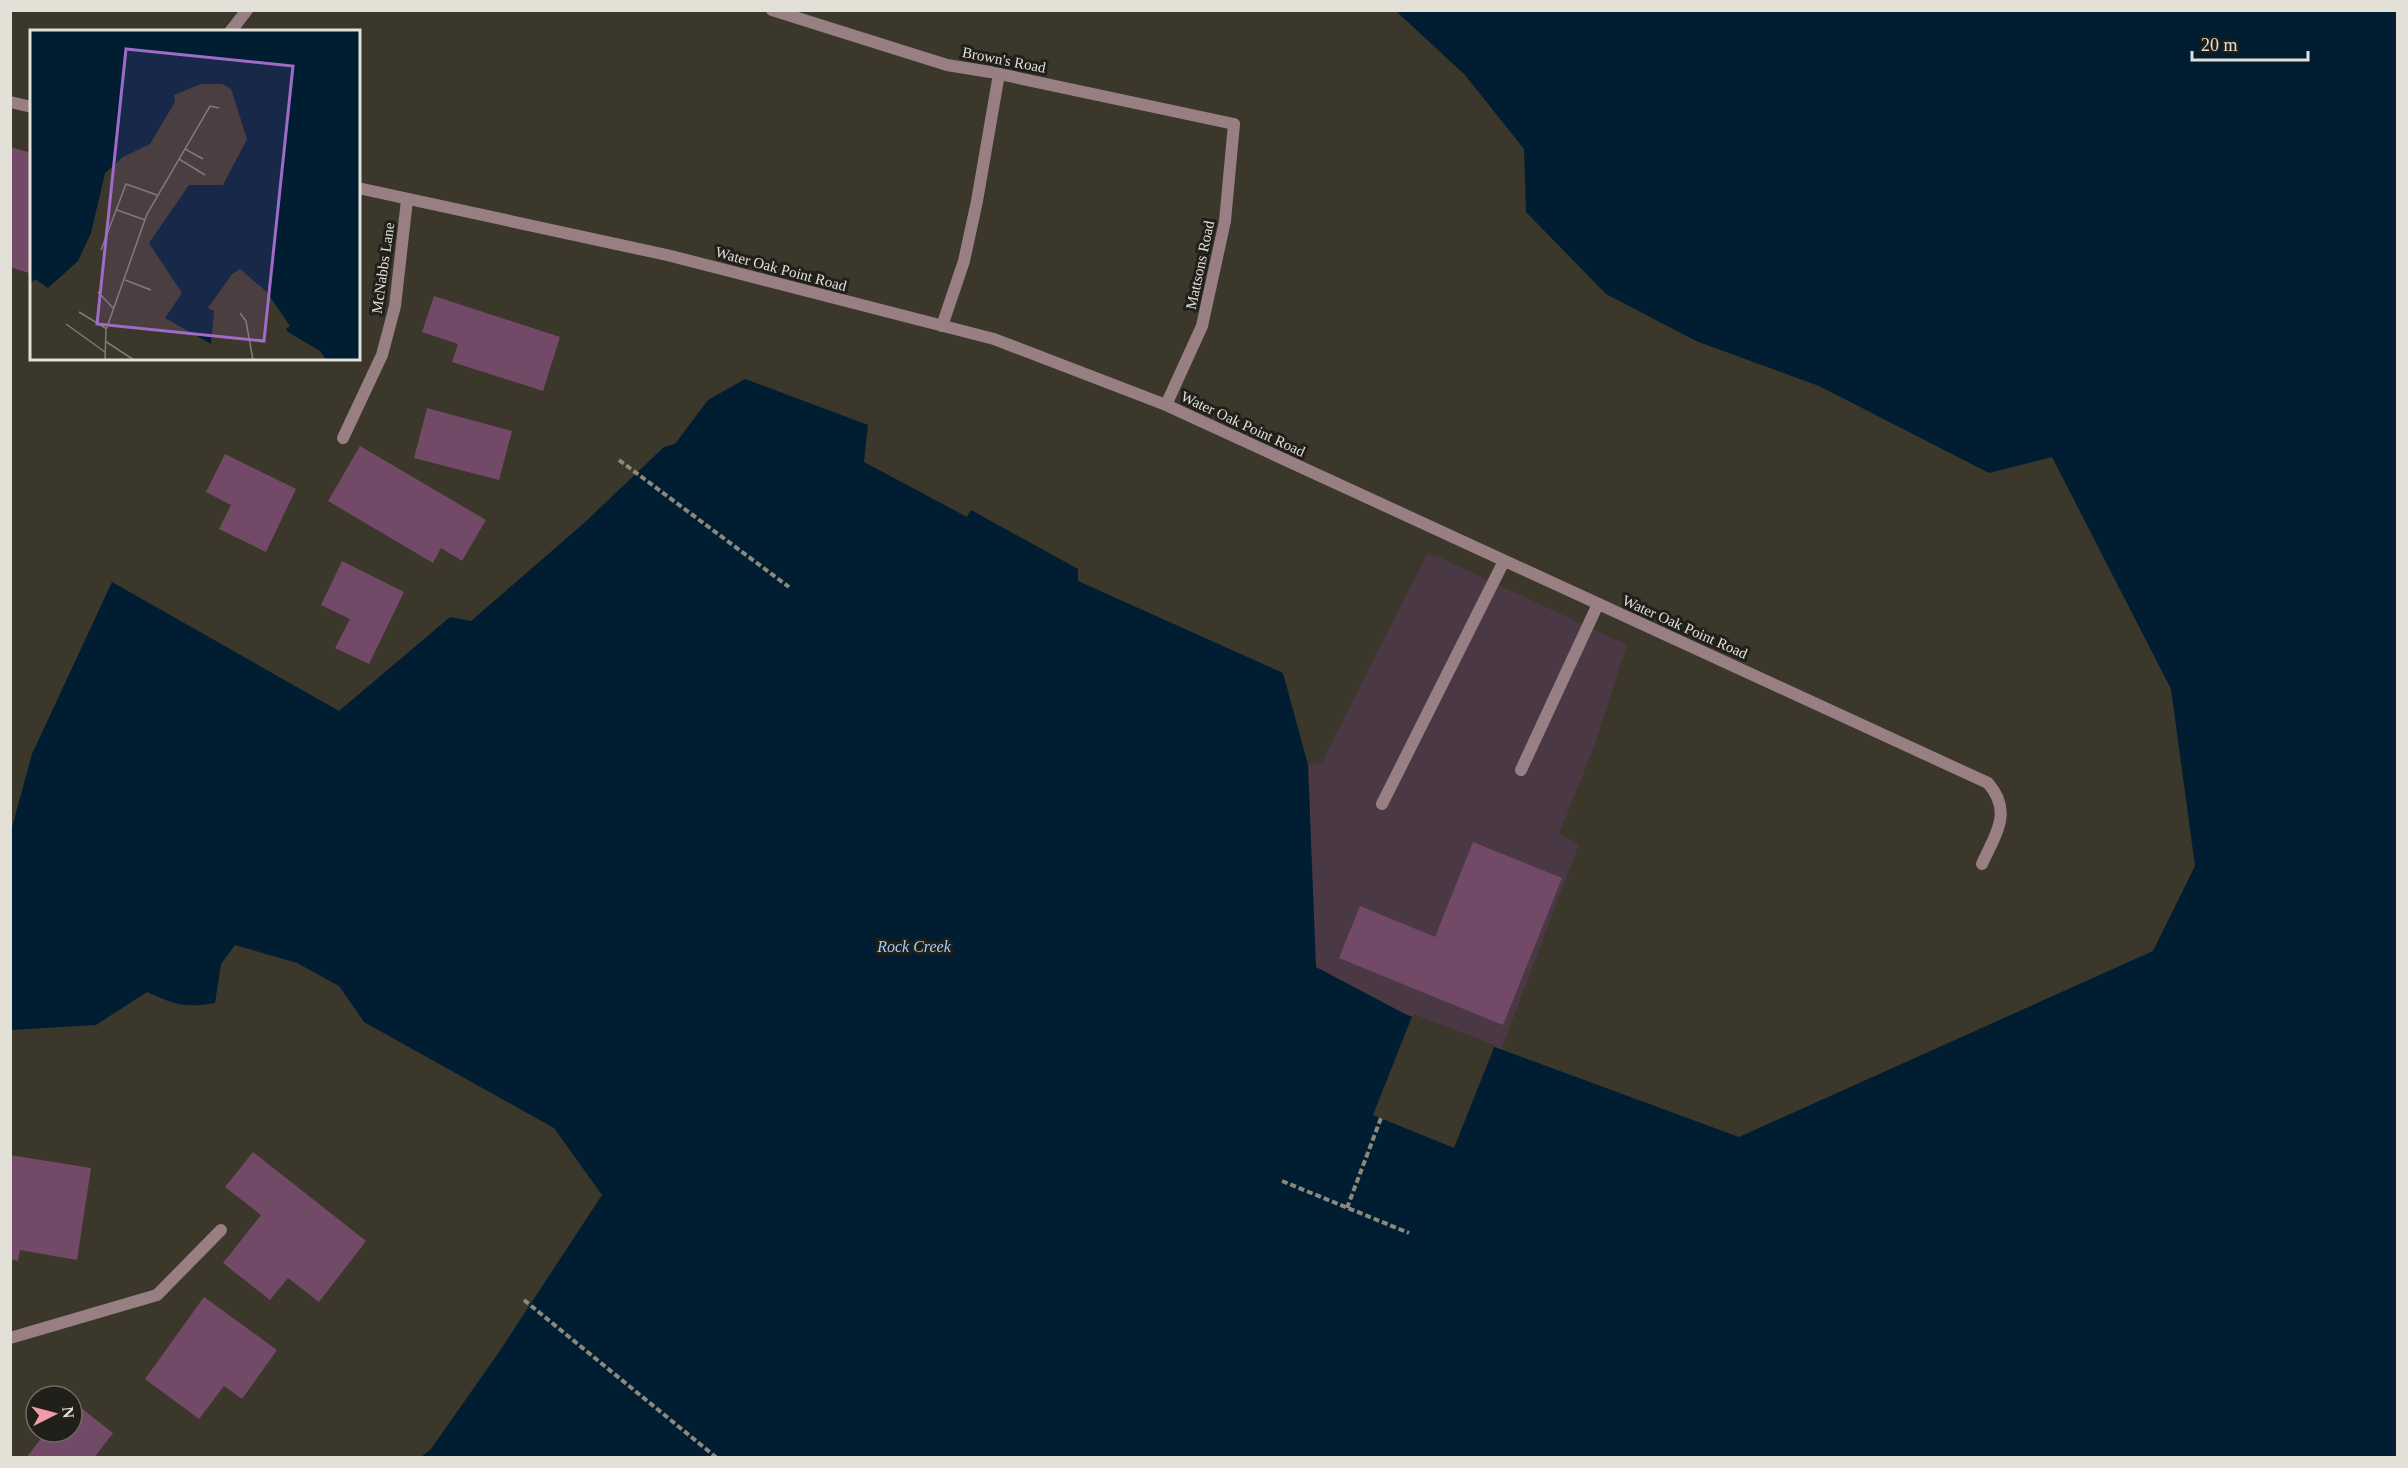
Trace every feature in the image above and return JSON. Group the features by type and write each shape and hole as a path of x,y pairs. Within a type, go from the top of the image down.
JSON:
{"street":[{"path":"232,30 247,10"},
{"name":"Brown's Road","path":"772,10 947,65 1234,123"},
{"path":"942,326 964,261 999,74"},
{"path":"10,102 30,107"},
{"name":"Mattsons Road","path":"1166,405 1202,326 1225,221 1234,123"},
{"name":"Water Oak Point Road","path":"360,189 667,255 994,339 1166,405 1988,783 2002,805 2000,823 1982,864"},
{"name":"McNabbs Lane","path":"343,438 382,355 395,306 407,200"},
{"path":"1382,804 1504,561"},
{"path":"1521,770 1598,603"},
{"path":"10,1338 157,1295 221,1230"}],"path":[{"path":"619,460 789,587"},
{"path":"1347,1208 1381,1118"},
{"path":"1282,1182 1409,1233"},
{"path":"524,1300 717,1458"}],"shaded area":[{"path":"1427,554 1441,558 1627,645 1594,747 1559,834 1579,844 1501,1050 1405,1014 1315,967 1308,765 1322,762"}],"water":[{"name":"Rock Creek","path":"1396,11 2397,11 2397,1457 421,1457 431,1449 499,1352 602,1195 554,1128 364,1022 339,986 297,963 235,945 221,964 215,1003 180,1004 147,992 96,1025 11,1030 11,831 32,754 112,582 339,711 450,617 471,621 584,523 664,447 675,444 708,400 745,379 868,425 864,462 967,517 971,510 1078,569 1078,581 1283,673 1308,765 1316,967 1405,1014 1739,1137 2153,951 2195,866 2171,689 2052,457 1989,473 1819,386 1696,341 1606,294 1526,212 1524,149 1465,75"}],"pier":[{"path":"1413,1014 1495,1045 1454,1148 1373,1115"}],"building":[{"path":"10,147 30,152 30,273 10,267"},
{"path":"434,296 560,337 543,391 452,362 458,344 422,332"},
{"path":"427,408 512,431 499,480 414,458"},
{"path":"360,446 486,520 462,561 441,548 433,563 328,501"},
{"path":"225,454 296,489 266,552 219,529 231,505 206,492"},
{"path":"342,561 404,592 369,664 335,648 350,619 321,605"},
{"path":"1473,842 1562,878 1503,1025 1339,958 1360,906 1435,937"},
{"path":"253,1152 366,1241 319,1302 288,1278 270,1300 223,1263 261,1215 225,1187"},
{"path":"10,1155 91,1168 77,1260 20,1250 18,1261 10,1259"},
{"path":"204,1297 277,1350 242,1399 224,1386 199,1419 145,1379"},
{"path":"84,1410 113,1433 94,1458 26,1458 37,1444 84,1444"}]}
